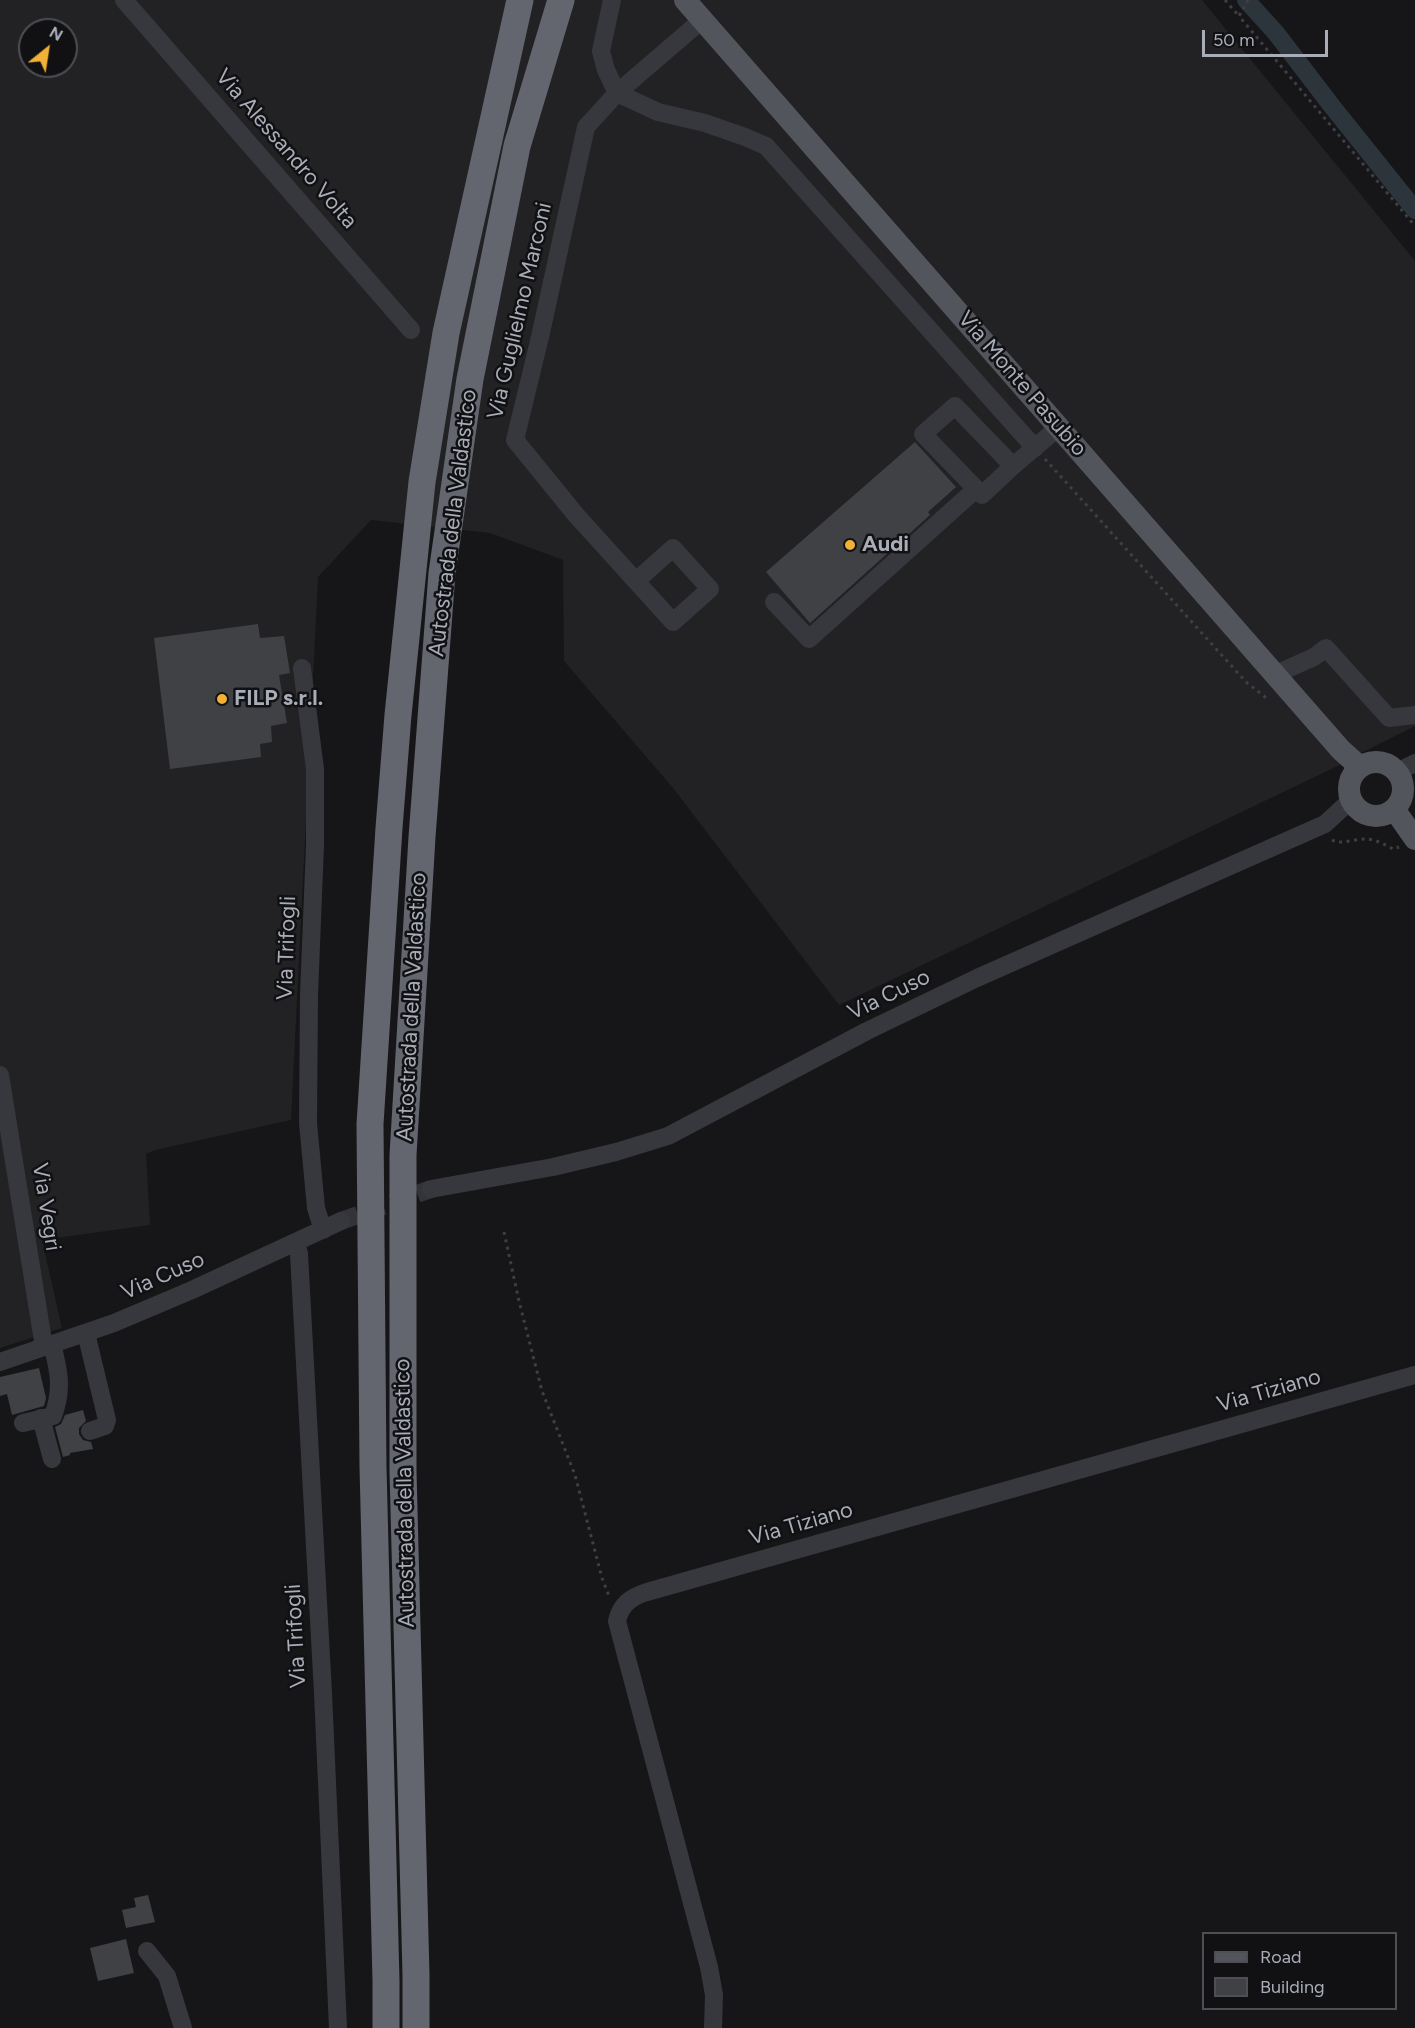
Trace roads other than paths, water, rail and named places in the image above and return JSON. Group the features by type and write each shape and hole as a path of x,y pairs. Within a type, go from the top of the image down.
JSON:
{"highway":[{"name":"Autostrada della Valdastico","path":"386,2028 373,1467 370,1124 398,715 422,482 446,333 520,0"},
{"name":"Autostrada della Valdastico","path":"416,2028 417,1975 403,1471 403,1155 423,825 442,573 470,379 517,146 561,0"}],"main road":[{"name":"Via Monte Pasubio","path":"686,0 1341,750 1360,767"},
{"path":"1384,763 1406,767 1400,802 1395,809 1387,813 1371,815 1363,812 1352,799 1350,782 1360,767 1367,764 1384,763"},
{"path":"1395,809 1412,836"}],"street":[{"name":"Via Alessandro Volta","path":"124,0 411,330"},
{"path":"612,0 601,51 606,70 617,93"},
{"name":"Via Guglielmo Marconi","path":"636,581 576,515 515,440 586,127 617,93 702,20"},
{"name":"Via Monte Pasubio","path":"617,93 658,112 705,123 766,146 1035,447"},
{"path":"1012,466 955,406 923,434 982,495 1012,466 1059,427"},
{"path":"774,602 810,639 976,489"},
{"path":"1276,675 1314,657 1326,648 1389,718 1415,715"},
{"name":"Via Trifogli","path":"302,668 315,770 308,1123 316,1208 323,1230"},
{"name":"Via Cuso","path":"431,1189 553,1167 616,1152 668,1136 867,1031 977,978 1325,824 1352,799"},
{"name":"Via Vegri","path":"0,1075 48,1346 60,1376 53,1416 41,1418"},
{"name":"Via Cuso","path":"0,1362 114,1323 192,1290 341,1221"},
{"name":"Via Trifogli","path":"296,1242 323,1693 338,2028"},
{"path":"86,1333 107,1412 105,1426 90,1431"},
{"name":"Via Tiziano","path":"713,2028 714,1995 709,1967 617,1621 622,1608 628,1601 647,1592 1415,1375"},
{"path":"23,1423 41,1418 52,1459"},
{"path":"147,1951 167,1976 183,2028"}],"waterway":[{"path":"1246,0 1276,33 1415,210"}],"tunnel":[{"path":"341,1221 431,1189"}],"place":[{"name":"Audi","path":"850,545"},
{"name":"FILP s.r.l.","path":"222,699"}]}
